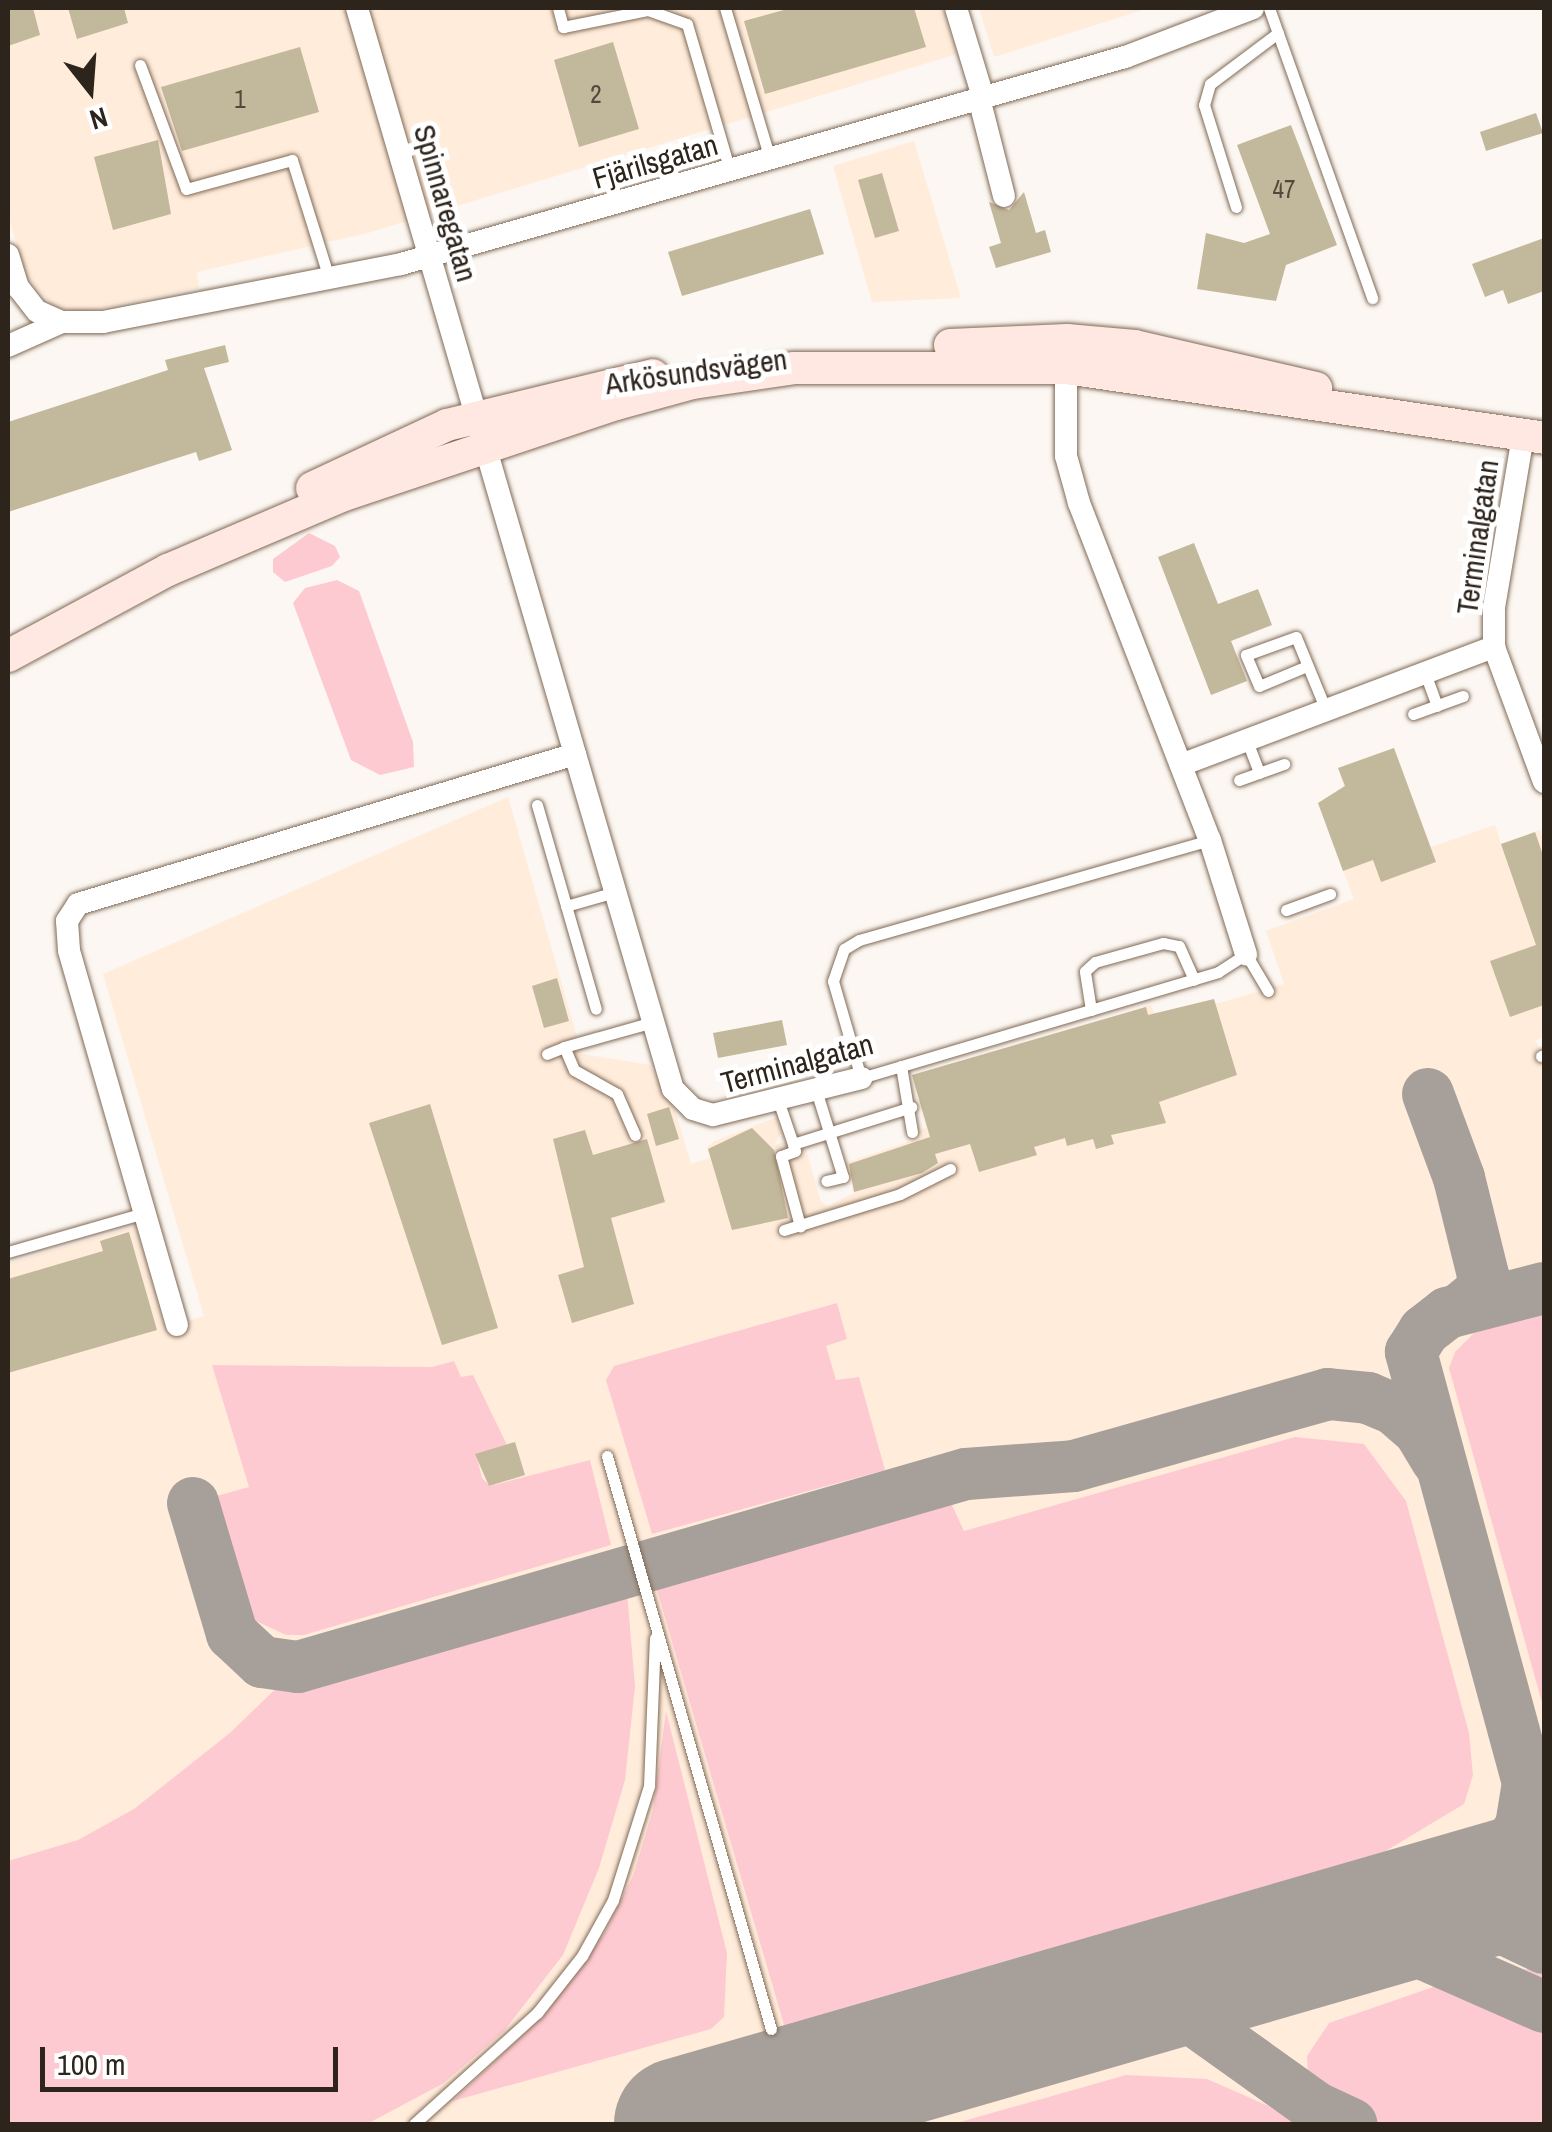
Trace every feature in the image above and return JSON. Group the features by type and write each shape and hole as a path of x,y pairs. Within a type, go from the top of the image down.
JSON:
{"main road":[{"name":"Arkösundsvägen","path":"8,634 594,384 726,365 1066,354 1215,361 1425,421 1534,437"},
{"name":"Arkösundsvägen","path":"8,656 252,532 480,431"}],"street":[{"name":"Spinnaregatan","path":"357,8 480,431"},
{"path":"956,8 1004,196"},
{"name":"Fjärilsgatan","path":"8,346 62,322 102,322 430,256 1191,36 1253,8"},
{"path":"8,255 18,287 37,311 62,322"},
{"path":"1066,354 1066,456 1079,503 1210,840 1246,954"},
{"name":"Terminalgatan","path":"480,431 673,1090 694,1109 714,1116 861,1078"},
{"name":"Terminalgatan","path":"1534,437 1494,606 1494,647 1538,746 1544,782"},
{"name":"Terminalgatan","path":"1182,765 1494,647"},
{"path":"177,1325 69,950 67,921 78,904 575,754"}],"lane":[{"path":"558,8 564,27 648,10 688,24 730,171"},
{"path":"725,8 770,159"},
{"path":"1268,8 1372,298"},
{"path":"1236,207 1204,105 1210,84 1278,33"},
{"path":"140,65 186,189 292,160 329,278"},
{"path":"1308,666 1259,686 1246,655 1296,637 1308,666 1326,710"},
{"path":"1425,673 1436,706"},
{"path":"1413,714 1463,696"},
{"path":"1247,742 1259,773"},
{"path":"1239,780 1284,764"},
{"path":"537,805 596,1009"},
{"path":"861,1078 837,1002 836,966 859,940 1210,840"},
{"path":"566,906 615,892"},
{"path":"1286,910 1330,894"},
{"path":"1091,1010 1084,985 1085,971 1094,962 1163,943 1180,946 1194,980"},
{"path":"1246,954 1268,991"},
{"name":"Terminalgatan","path":"861,1078 1194,980 1246,954"},
{"path":"547,1054 652,1022"},
{"path":"564,1047 574,1070 617,1094 635,1135"},
{"path":"900,1066 911,1107 912,1132"},
{"path":"816,1090 843,1177 826,1181"},
{"path":"778,1100 795,1150 780,1155 800,1226"},
{"path":"793,1144 911,1107"},
{"path":"784,1230 900,1194 950,1169"},
{"path":"8,1252 144,1213"},
{"path":"607,1456 772,2029"},
{"path":"414,2124 536,2013 582,1956 613,1900 649,1786 655,1622"}],"shaded area":[{"path":"8,8 943,8 957,54 368,233 197,272 199,288 80,313 53,306 25,275 8,214"},
{"path":"979,8 1149,8 994,57"},
{"path":"914,141 961,298 872,302 833,166"},
{"path":"309,533 335,546 340,557 332,566 285,582 273,572 273,559"},
{"path":"337,580 359,591 413,742 414,767 380,775 351,760 293,603 305,588"},
{"path":"1394,748 1431,847 1495,825 1501,844 1540,830 1544,843 1544,1037 1536,1040 1544,1065 1544,2124 8,2124 8,1263 136,1226 165,1328 204,1316 103,974 508,797 582,1054 650,1065 674,1107 691,1164 710,1158 707,1147 715,1141 777,1117 781,1133 774,1145 789,1141 792,1150 771,1160 806,1149 821,1202 828,1206 854,1193 845,1163 919,1138 918,1131 926,1128 911,1075 1151,1005 1154,1013 1223,1002 1284,984 1266,931 1354,899 1318,803 1344,786 1338,768"},
{"path":"837,1303 847,1339 826,1346 836,1380 859,1377 885,1470 652,1534 606,1380 614,1366"},
{"path":"1544,1312 1544,1710 1449,1368 1455,1352 1474,1333"},
{"path":"454,1361 461,1377 473,1375 507,1445 476,1454 482,1478 490,1486 590,1460 611,1545 304,1635 286,1635 256,1621 234,1595 206,1499 249,1487 212,1365 432,1367"},
{"path":"1295,1437 1364,1444 1406,1501 1469,1733 1473,1775 1464,1804 1384,1852 784,2025 655,1583 950,1501 964,1531"},
{"path":"627,1593 635,1686 625,1780 599,1868 563,1955 504,2031 444,2083 367,2124 8,2124 8,1861 78,1840 134,1809 231,1732 298,1667 303,1681"},
{"path":"666,1711 727,1953 724,2017 711,2029 453,2101 547,2012 605,1932 633,1876 653,1810"},
{"path":"1544,1968 1544,1997 1508,1984 1516,1970"},
{"path":"1439,1985 1544,2024 1544,2124 1381,2124 1309,2090 1307,2056 1329,2023"},
{"path":"1126,2075 1207,2079 1310,2124 953,2124"}],"building":[{"path":"33,8 40,35 8,46 8,10"},
{"path":"68,8 124,8 128,23 77,39"},
{"path":"791,8 914,8 926,47 765,94 744,21"},
{"path":"613,42 639,129 579,147 554,60"},
{"path":"300,47 319,112 182,151 161,87"},
{"path":"1536,113 1543,133 1486,151 1480,132"},
{"path":"1291,125 1337,245 1286,265 1276,301 1197,289 1206,233 1244,243 1270,234 1237,145"},
{"path":"158,140 171,214 113,230 94,157"},
{"path":"882,173 899,231 875,238 858,180"},
{"path":"1024,192 1036,233 1045,230 1051,252 996,268 989,247 1001,243 989,202 1009,210"},
{"path":"810,209 824,254 682,296 668,252"},
{"path":"1544,238 1544,291 1508,304 1503,290 1485,297 1472,264"},
{"path":"225,345 229,362 204,368 232,450 199,461 196,452 8,512 8,422 168,370 165,360"},
{"path":"1194,543 1218,604 1258,589 1272,625 1231,641 1247,681 1211,695 1158,557"},
{"path":"1394,748 1436,862 1381,882 1373,860 1343,871 1318,803 1345,786 1338,768"},
{"path":"1535,832 1544,858 1544,1005 1510,1017 1490,961 1536,945 1501,844"},
{"path":"557,978 569,1021 544,1028 532,986"},
{"path":"1214,999 1237,1075 1159,1102 1166,1123 1111,1135 1114,1144 1096,1149 1093,1139 1067,1146 1065,1138 1034,1147 1037,1155 979,1172 970,1144 935,1154 938,1163 922,1173 854,1192 849,1164 930,1137 912,1075 1146,1007 1148,1015"},
{"path":"782,1020 787,1045 718,1058 713,1033"},
{"path":"430,1104 498,1328 442,1345 369,1123"},
{"path":"669,1107 679,1139 656,1146 647,1114"},
{"path":"752,1128 774,1150 788,1218 732,1230 708,1149"},
{"path":"585,1130 593,1155 647,1139 665,1202 611,1218 634,1304 572,1323 558,1275 584,1267 553,1139"},
{"path":"129,1232 157,1330 8,1373 8,1279 103,1251 100,1241"},
{"path":"515,1442 525,1475 489,1486 475,1454"}],"taxiway":[{"path":"1428,1094 1459,1178 1483,1275 1482,1291 1460,1309"},
{"path":"1418,1910 1494,1869 1521,1826 1528,1783 1411,1352 1424,1331 1447,1313 1544,1288"},
{"path":"193,1503 232,1634 262,1662 298,1667 966,1474 1074,1466 1328,1394 1368,1398 1394,1409 1420,1432 1437,1460"},
{"path":"1447,1902 1544,1948"},
{"path":"1362,1927 1544,2007"},
{"path":"1150,1989 1317,2108 1352,2124"}],"runway":[{"path":"680,2124 1544,1874"}]}
